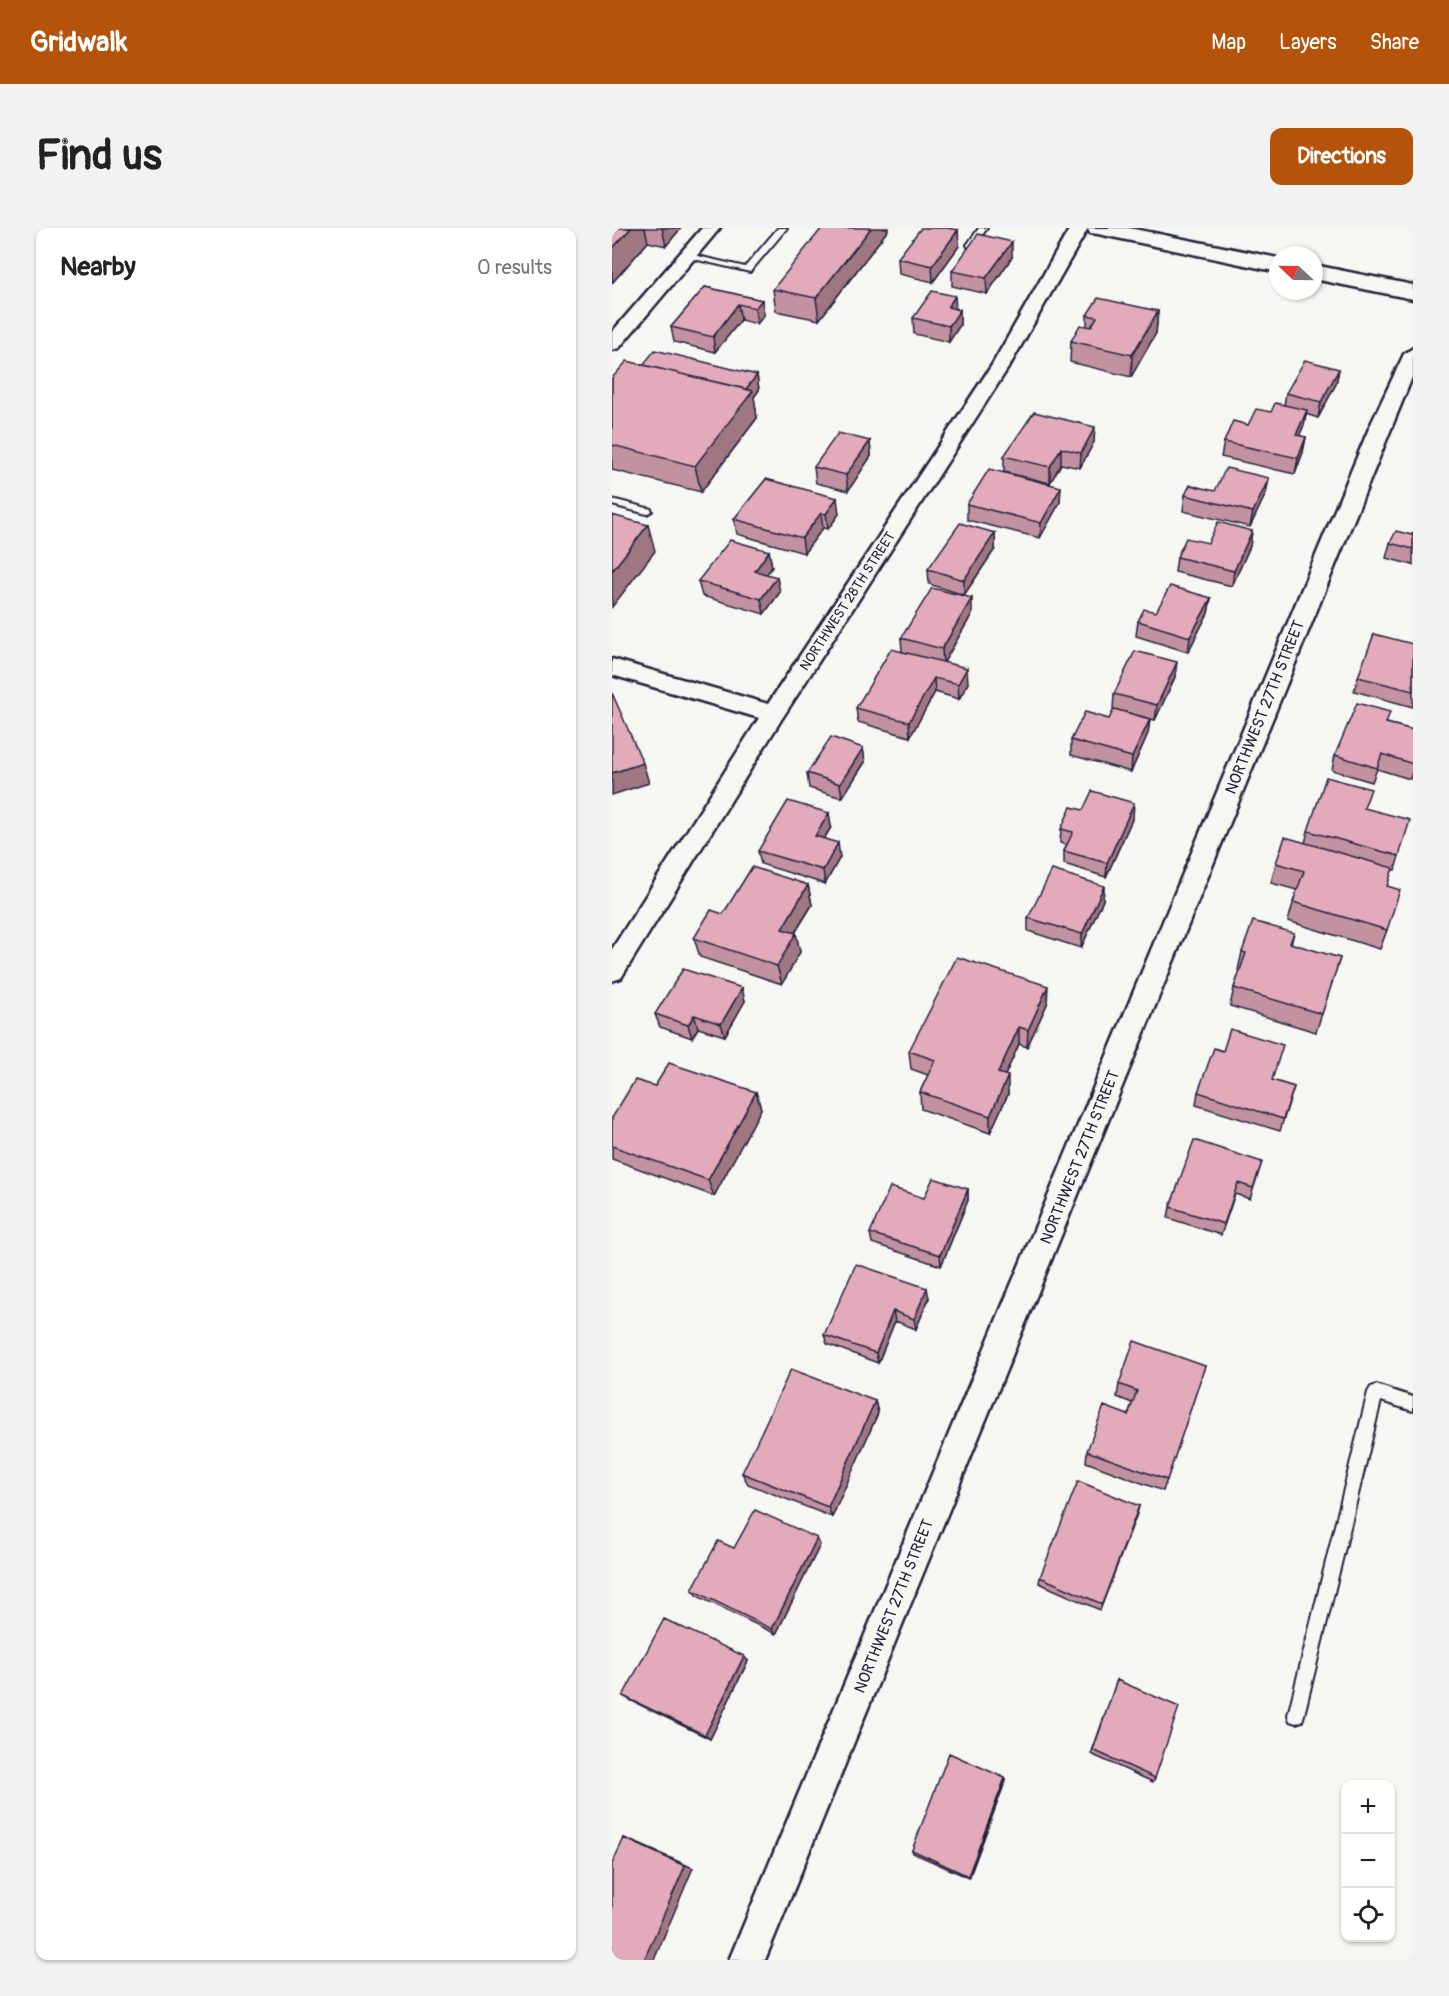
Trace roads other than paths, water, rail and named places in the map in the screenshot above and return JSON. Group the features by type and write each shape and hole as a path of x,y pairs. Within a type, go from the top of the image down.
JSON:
{"street":[{"path":"612,344 689,257 711,228"},
{"name":"NORTHWEST 28TH STREET","path":"612,972 773,714 1001,364 1079,228"},
{"path":"1098,228 1269,263"},
{"path":"1323,274 1413,292"},
{"name":"NORTHWEST 27TH STREET","path":"747,1960 1371,448 1413,354"},
{"path":"612,667 773,714"}],"lane":[{"path":"689,257 747,270 783,228"},
{"path":"971,245 984,228"},
{"path":"612,501 647,511"},
{"path":"1296,1715 1376,1392 1413,1404"}]}
